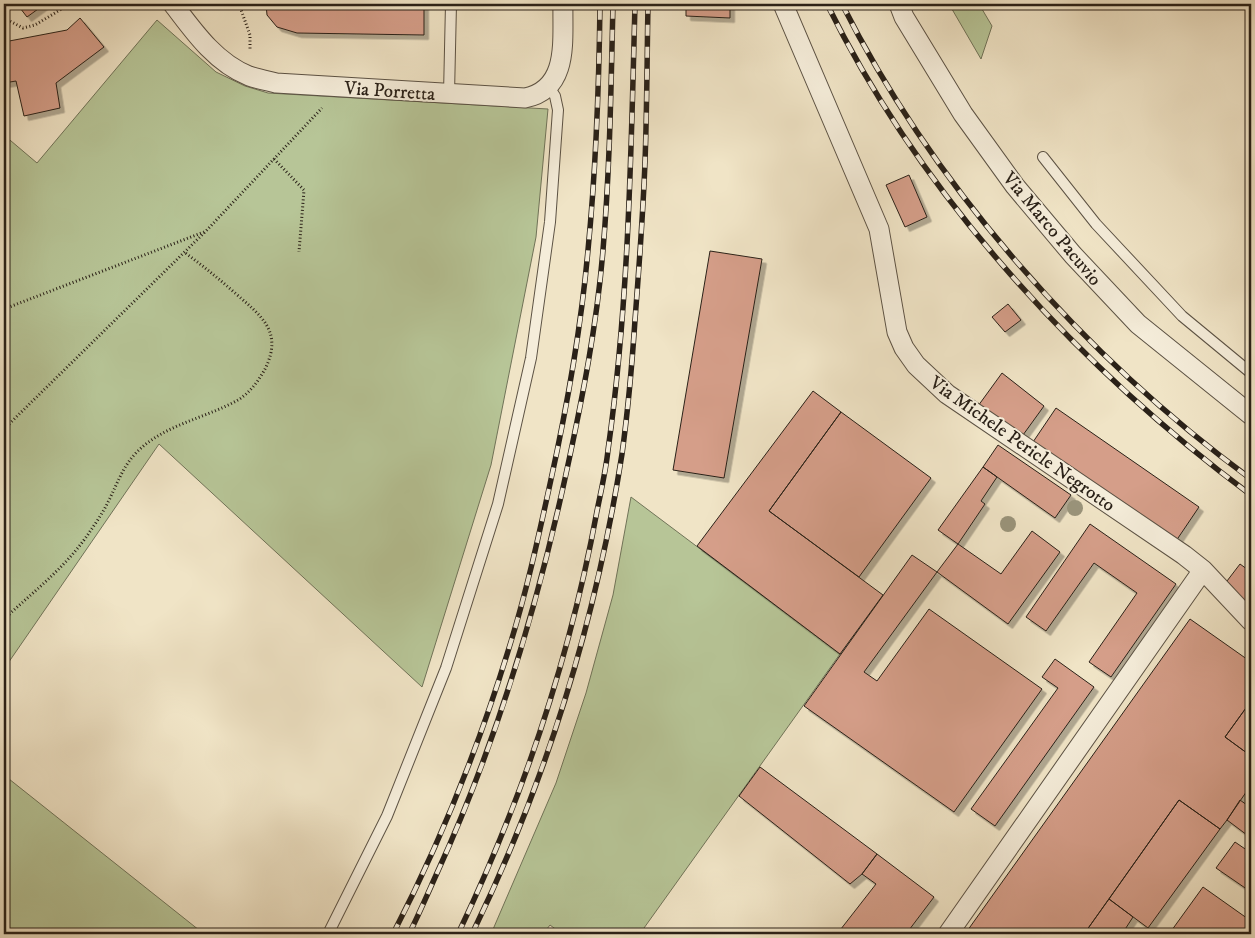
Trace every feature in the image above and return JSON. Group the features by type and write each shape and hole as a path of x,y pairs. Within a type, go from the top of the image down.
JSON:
{"street":[{"name":"Via Porretta","path":"173,4 198,37 224,62 249,76 276,83 525,98 537,96 549,87"},
{"path":"549,87 558,72 562,58 563,4"},
{"name":"Via Michele Pericle Negrotto","path":"783,4 879,229 897,332 904,348 916,365 947,394 1184,555 1203,570 1251,621"},
{"name":"Via Marco Pacuvio","path":"898,4 963,114 1015,186 1073,255 1138,324 1251,415"},
{"path":"948,934 1203,570"}],"lane":[{"path":"449,94 450,4"},
{"path":"328,934 387,816 446,668 498,504 531,358 550,222 558,110 555,96 549,87"},
{"path":"1043,157 1096,224 1182,316 1251,373"}],"path":[{"path":"4,18 23,28 36,25 70,4"},
{"path":"239,4 250,35 250,51"},
{"path":"4,429 206,231 326,103"},
{"path":"274,159 304,190 299,252"},
{"path":"4,309 206,231"},
{"path":"4,620 74,554 106,506 124,470 134,455 144,445 156,436 239,399 251,389 265,370 272,349 271,338 267,326 259,314 210,270 184,252"}],"green space":[{"path":"949,4 979,4 992,26 981,59"},
{"path":"157,20 216,72 245,86 268,93 548,109 536,237 491,465 422,687 159,444 4,669 4,135 37,163"},
{"path":"631,497 840,654 644,928 652,934 562,934 550,925 543,934 491,934 556,783 586,693 613,595"},
{"path":"4,775 204,934 4,934"}],"building":[{"path":"17,4 45,4 27,17"},
{"path":"266,4 424,4 424,35 297,33 277,27 267,15"},
{"path":"686,4 730,4 730,18 686,16"},
{"path":"80,18 104,47 56,83 60,108 24,116 16,81 4,83 4,42 67,30"},
{"path":"909,175 927,217 905,227 886,185"},
{"path":"710,251 762,259 724,478 673,470"},
{"path":"1008,304 1021,320 1005,332 992,317"},
{"path":"1002,373 1044,406 1023,435 978,406"},
{"path":"813,391 841,412 769,511 883,595 840,654 697,546"},
{"path":"1056,408 1199,507 1176,541 1033,442"},
{"path":"841,412 931,478 859,577 769,511"},
{"path":"998,445 1071,495 1055,518 983,467"},
{"path":"983,467 997,477 981,501 985,504 958,544 938,530"},
{"path":"1090,524 1176,584 1111,677 1089,662 1137,593 1094,563 1046,631 1026,617"},
{"path":"1032,531 1060,552 1008,624 937,572 958,544 1001,574"},
{"path":"912,555 937,572 864,672 877,681 929,609 1042,689 954,812 804,706"},
{"path":"1240,564 1251,572 1251,608 1227,581"},
{"path":"1190,619 1251,662 1251,701 1225,737 1251,756 1251,785 1227,820 1220,829 1179,800 1084,934 965,934"},
{"path":"1055,659 1094,687 995,826 971,809 1058,688 1042,677"},
{"path":"1251,701 1251,756 1225,737"},
{"path":"760,767 877,854 862,874 850,884 739,796"},
{"path":"1179,800 1220,829 1148,928 1109,899"},
{"path":"1240,800 1251,808 1251,838 1227,820"},
{"path":"1235,842 1251,853 1251,892 1216,868"},
{"path":"877,854 934,897 906,934 837,934 876,884 862,874"},
{"path":"1203,887 1251,921 1251,934 1169,934"},
{"path":"1109,899 1133,917 1122,934 1084,934"}],"railway":[{"path":"393,934 427,865 472,758 515,628 541,525 568,397 585,280 595,158 600,4"},
{"path":"409,934 458,824 496,726 528,627 566,474 588,362 600,278 609,158 613,4"},
{"path":"458,934 503,832 523,780 558,674 586,566 603,480 615,394 625,283 635,4"},
{"path":"472,934 523,819 565,700 598,578 611,516 626,421 639,261 645,162 648,4"},
{"path":"827,4 865,75 909,144 958,210 1010,274 1066,334 1126,391 1187,445 1251,495"},
{"path":"842,4 879,72 922,138 968,203 1019,265 1073,324 1130,379 1190,431 1251,479"}]}
